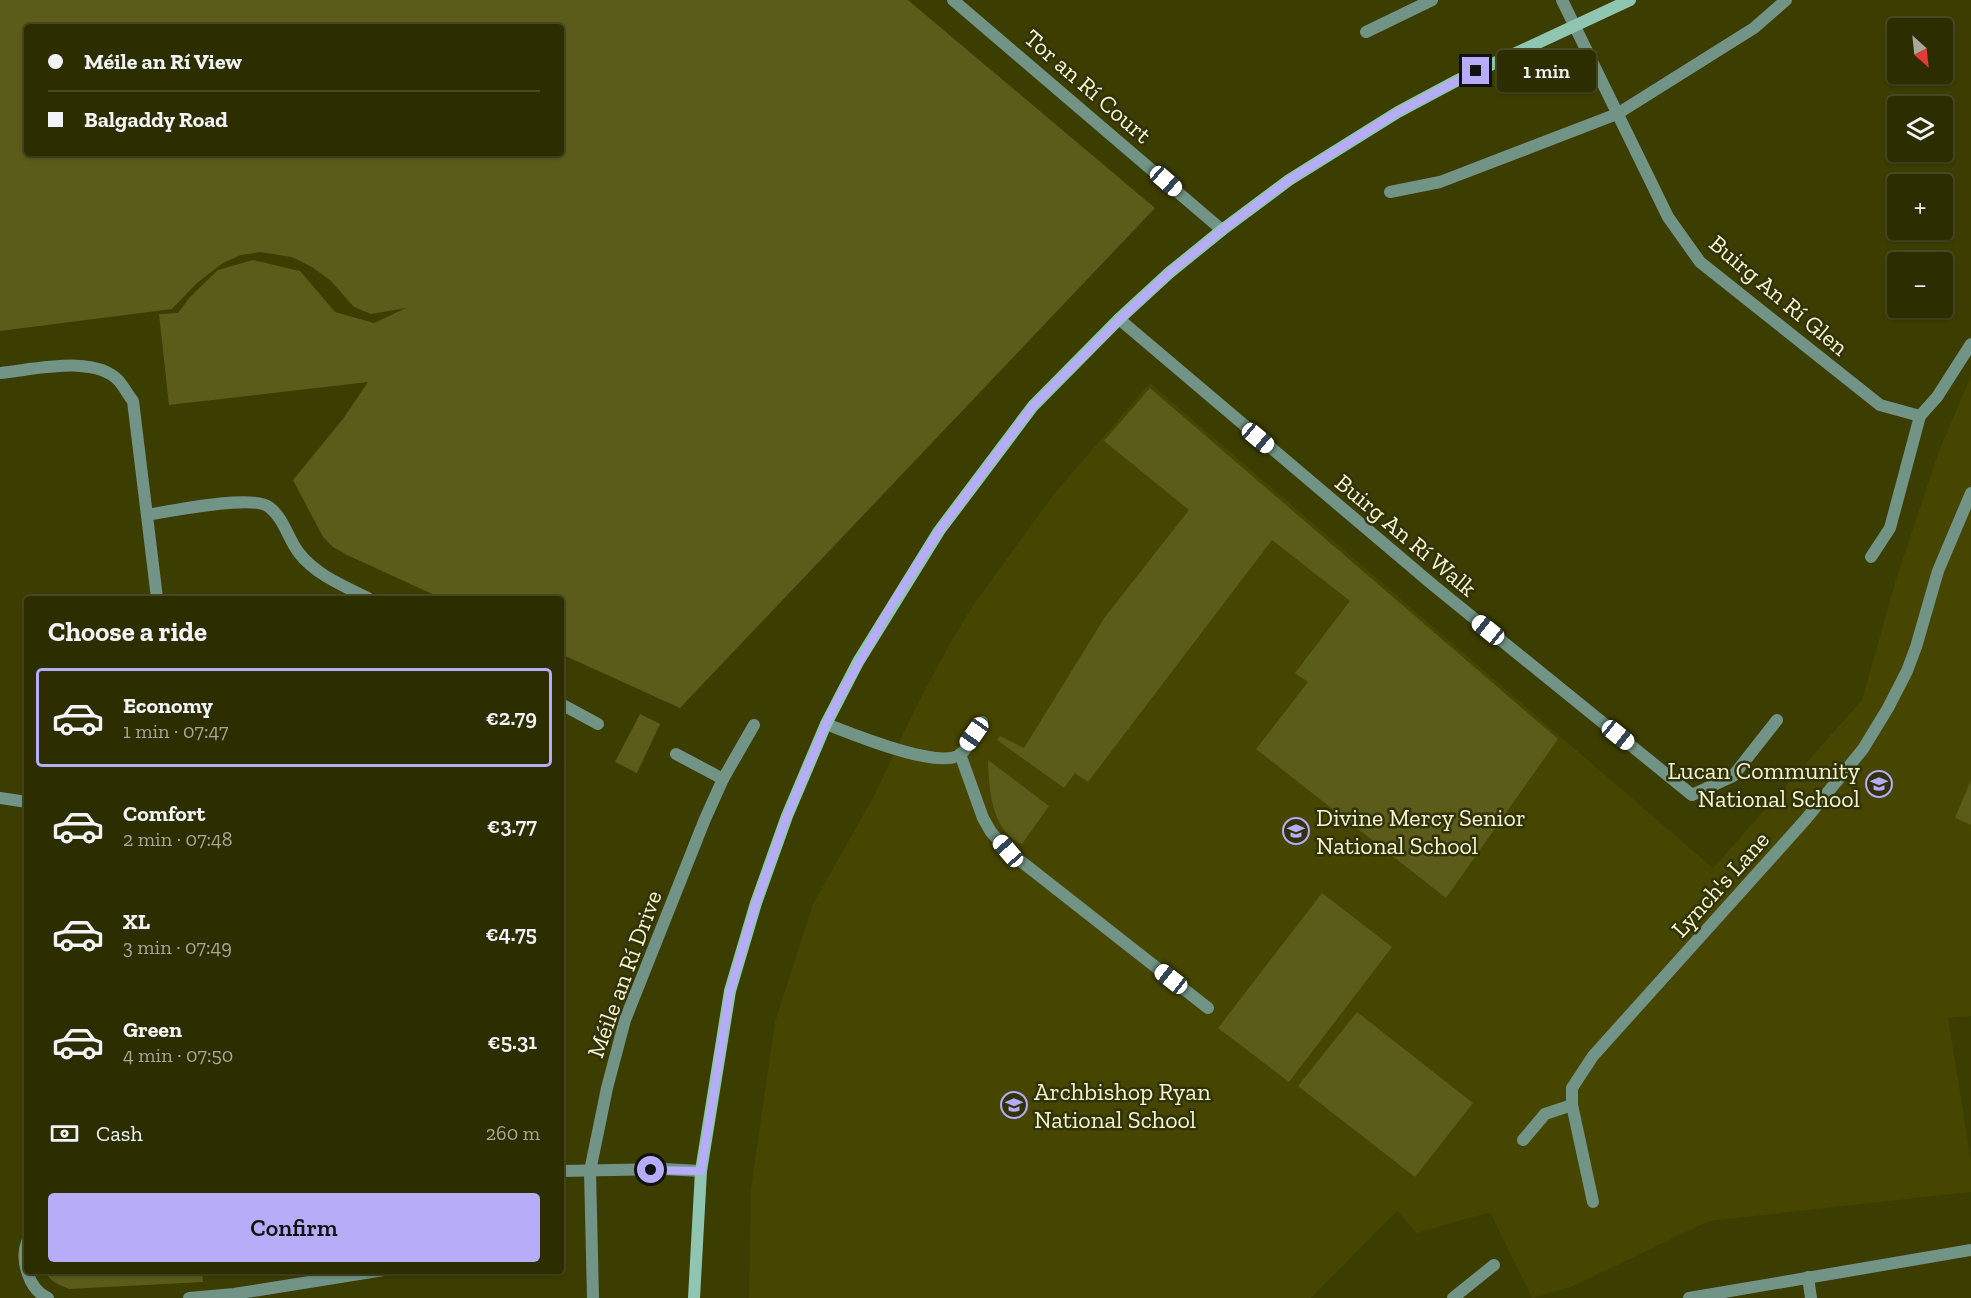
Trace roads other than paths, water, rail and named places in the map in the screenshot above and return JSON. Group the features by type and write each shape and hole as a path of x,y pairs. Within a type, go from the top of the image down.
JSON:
{"street":[{"name":"Tor an Rí Court","path":"953,0 1222,230"},
{"path":"1365,32 1432,0"},
{"name":"Buirg An Rí Glen","path":"1562,0 1668,217 1700,262 1880,405 1920,416"},
{"path":"694,1298 701,1171 730,991 756,903 787,816 826,724 858,662 939,531 1033,406 1169,273 1222,230 1289,180 1398,112 1456,81 1630,0"},
{"path":"1390,192 1440,182 1617,114 1754,28 1786,0"},
{"name":"Buirg An Rí Walk","path":"1119,320 1433,585 1692,795 1733,776 1778,720"},
{"path":"1871,557 1890,528 1920,416 1937,397 1971,344"},
{"path":"0,373 74,365 98,367 118,380 133,401 157,596"},
{"name":"Lynch's Lane","path":"1572,1105 1572,1088 1593,1056 1799,828 1863,749 1907,671 1938,571 1971,493"},
{"path":"147,515 238,501 268,506 281,521 298,551 308,563 323,574 364,596"},
{"path":"564,706 598,724"},
{"path":"826,724 893,750 950,758 960,754 982,722"},
{"name":"Méile an Rí Drive","path":"593,1298 590,1171 606,1088 625,1020 705,819 723,779 754,725"},
{"path":"676,754 723,779"},
{"path":"960,754 983,818 991,832 1008,851 1208,1008"},
{"path":"0,798 24,802"},
{"path":"1523,1140 1545,1114 1572,1105 1593,1202"},
{"path":"564,1171 701,1171"},
{"path":"1689,1298 1971,1250"},
{"path":"1460,1296 1494,1265"},
{"path":"28,1274 31,1281 48,1298"},
{"path":"189,1298 234,1296 361,1274"},
{"path":"1809,1277 1811,1298"}],"place":[{"name":"Lucan Community National School","path":"1879,784"},
{"name":"Divine Mercy Senior National School","path":"1296,831"},
{"name":"Archbishop Ryan National School","path":"1014,1105"}]}
